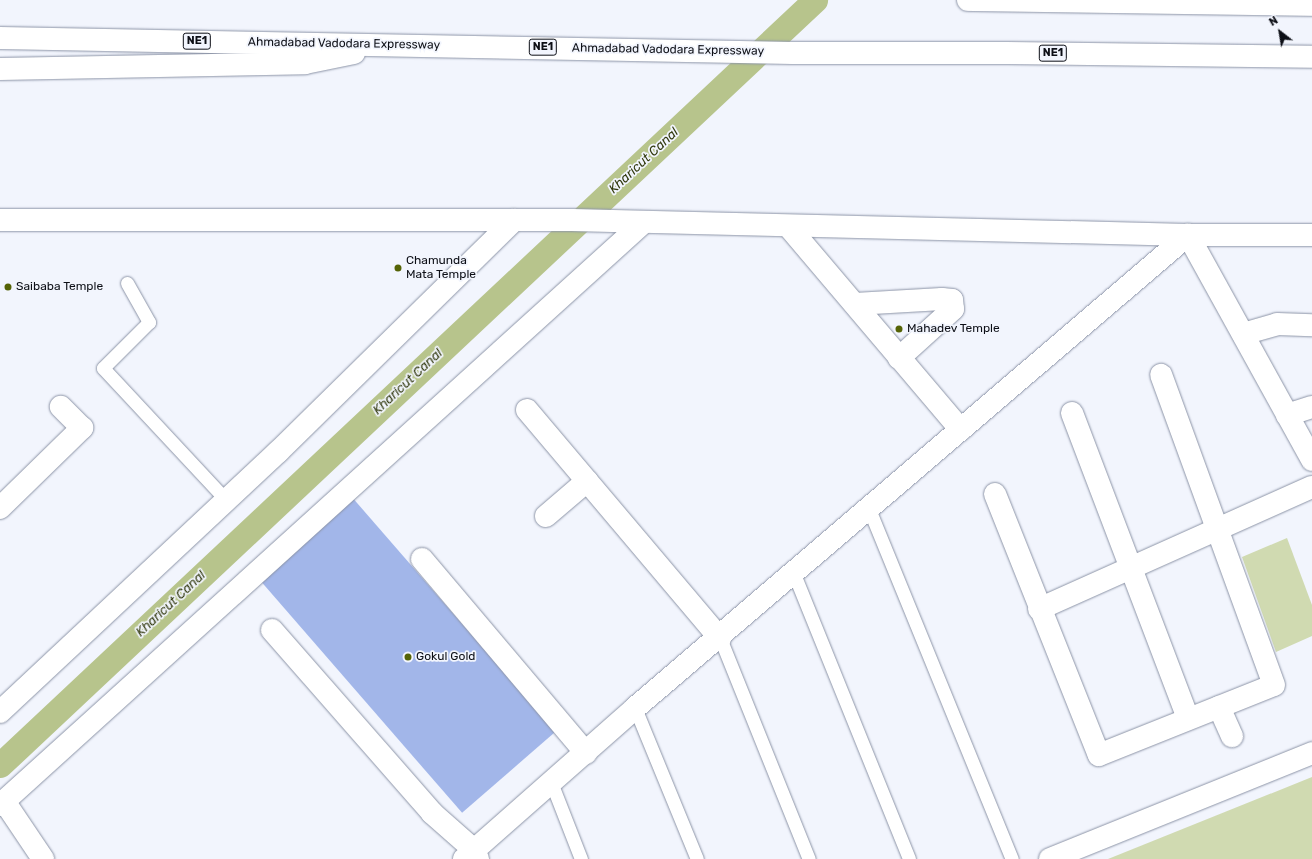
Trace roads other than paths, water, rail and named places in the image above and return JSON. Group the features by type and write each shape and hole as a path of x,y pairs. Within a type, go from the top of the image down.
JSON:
{"main road":[{"path":"968,0 1312,5"},
{"name":"Ahmadabad Vadodara Expressway","path":"0,38 793,53 1312,57"},
{"path":"0,69 305,63 394,45"},
{"path":"0,220 579,220 643,223 1188,235 1312,235"},
{"path":"0,712 226,500 514,220"},
{"path":"43,859 2,803 643,223"},
{"path":"788,226 961,430"},
{"path":"1188,235 1312,460"},
{"path":"272,630 432,813 472,856 551,782 586,753 635,708 720,638 1188,235"},
{"path":"855,304 942,298 952,300 953,309 899,358"},
{"path":"1243,334 1277,324 1312,325"},
{"path":"995,494 1039,608 1099,755 1274,685 1161,375"},
{"path":"0,508 82,428 61,407"},
{"path":"1287,415 1312,407"},
{"path":"527,410 720,638"},
{"path":"1072,413 1188,719"},
{"path":"546,516 587,481"},
{"path":"1039,608 1312,487"},
{"path":"422,559 586,753"},
{"path":"1219,707 1232,736"},
{"path":"1050,859 1312,753"}],"lane":[{"path":"127,283 149,322 104,368 226,500"},
{"path":"869,509 1012,859"},
{"path":"794,574 909,859"},
{"path":"720,638 809,859"},
{"path":"635,708 697,859"},
{"path":"551,782 581,859"}],"waterway":[{"name":"Kharicut Canal","path":"0,765 815,0"}],"place":[{"name":"Chamunda Mata Temple","path":"398,268"},
{"name":"Saibaba Temple","path":"8,287"},
{"name":"Mahadev Temple","path":"899,329"},
{"name":"Gokul Gold","path":"408,657"}]}
